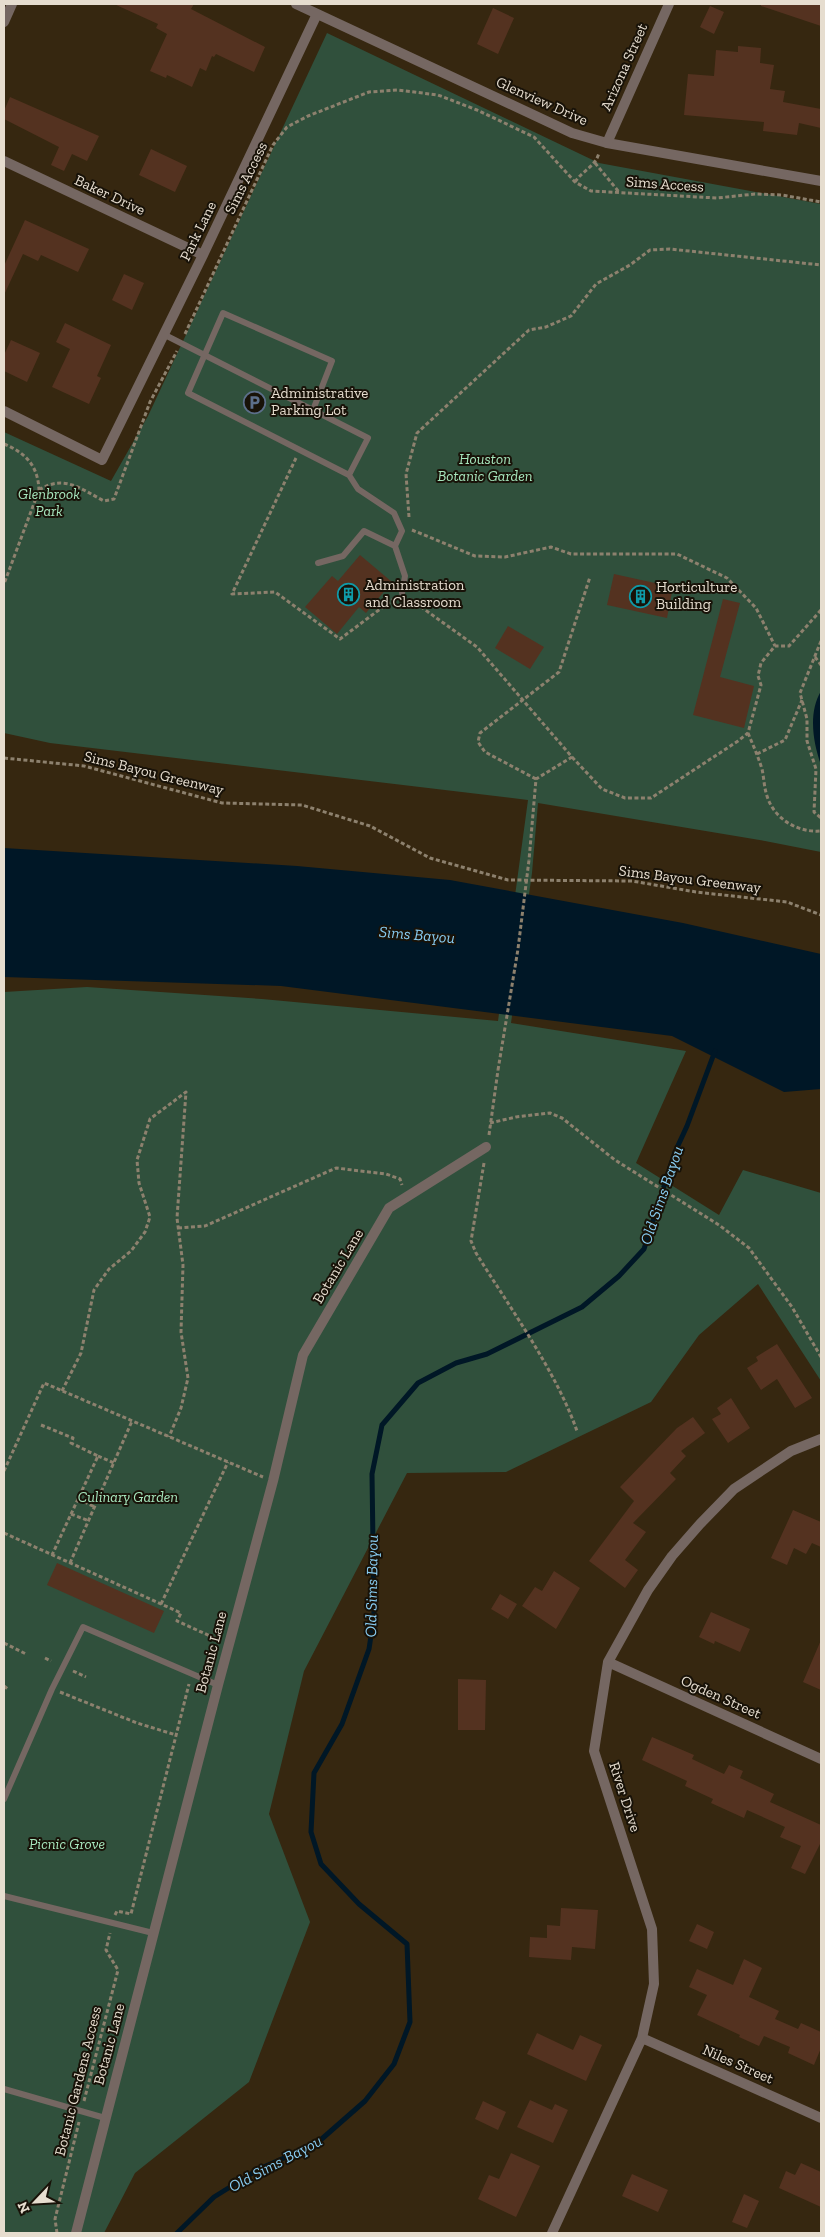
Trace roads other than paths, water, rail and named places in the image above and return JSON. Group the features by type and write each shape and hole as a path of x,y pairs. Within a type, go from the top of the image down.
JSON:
{"street":[{"path":"4,22 12,4"},
{"name":"Glenview Drive","path":"296,4 572,132 607,143 821,181"},
{"name":"Arizona Street","path":"607,143 669,4"},
{"name":"Park Lane","path":"4,411 102,460 203,255 317,14"},
{"name":"Baker Drive","path":"4,161 203,255"},
{"name":"Botanic Lane","path":"76,2233 153,1933 273,1481 303,1355 389,1208 486,1147"},
{"name":"River Drive","path":"552,2233 642,2038 654,1984 652,1929 594,1751 608,1662 648,1590 672,1556 700,1524 734,1489 791,1451 821,1439"},
{"name":"Ogden Street","path":"608,1662 821,1759"},
{"name":"Niles Street","path":"642,2038 821,2118"}],"lane":[{"path":"313,410 332,361 222,313 188,392 349,476 358,489 394,513 402,532 395,546 405,576 402,593"},
{"path":"163,334 368,438 349,476"},
{"path":"318,563 343,556 364,531 395,546"},
{"path":"4,1799 52,1689 83,1627 218,1685"},
{"path":"4,1896 153,1933"},
{"path":"4,2089 105,2118"}],"water":[{"path":"821,691 821,765 814,737 813,718 814,709"},
{"name":"Sims Bayou","path":"4,848 297,866 450,880 683,923 821,954 821,1089 784,1092 672,1036 281,986 4,977"}],"waterway":[{"name":"Old Sims Bayou","path":"177,2233 214,2197 259,2169 316,2144 365,2101 394,2064 410,2022 407,1944 359,1904 321,1864 311,1832 314,1773 342,1724 369,1649 374,1616 372,1474 382,1425 418,1383 456,1363 487,1354 582,1307 619,1276 644,1249 675,1152 687,1126 715,1051"}],"place":[{"name":"Administrative Parking Lot","path":"255,402"},
{"name":"Administration and Classroom","path":"349,594"},
{"name":"Horticulture Building","path":"640,596"}],"park label":[{"name":"Houston Botanic Garden","path":"485,468"},
{"name":"Glenbrook Park","path":"49,502"},
{"name":"Culinary Garden","path":"128,1497"},
{"name":"Picnic Grove","path":"67,1844"}]}
